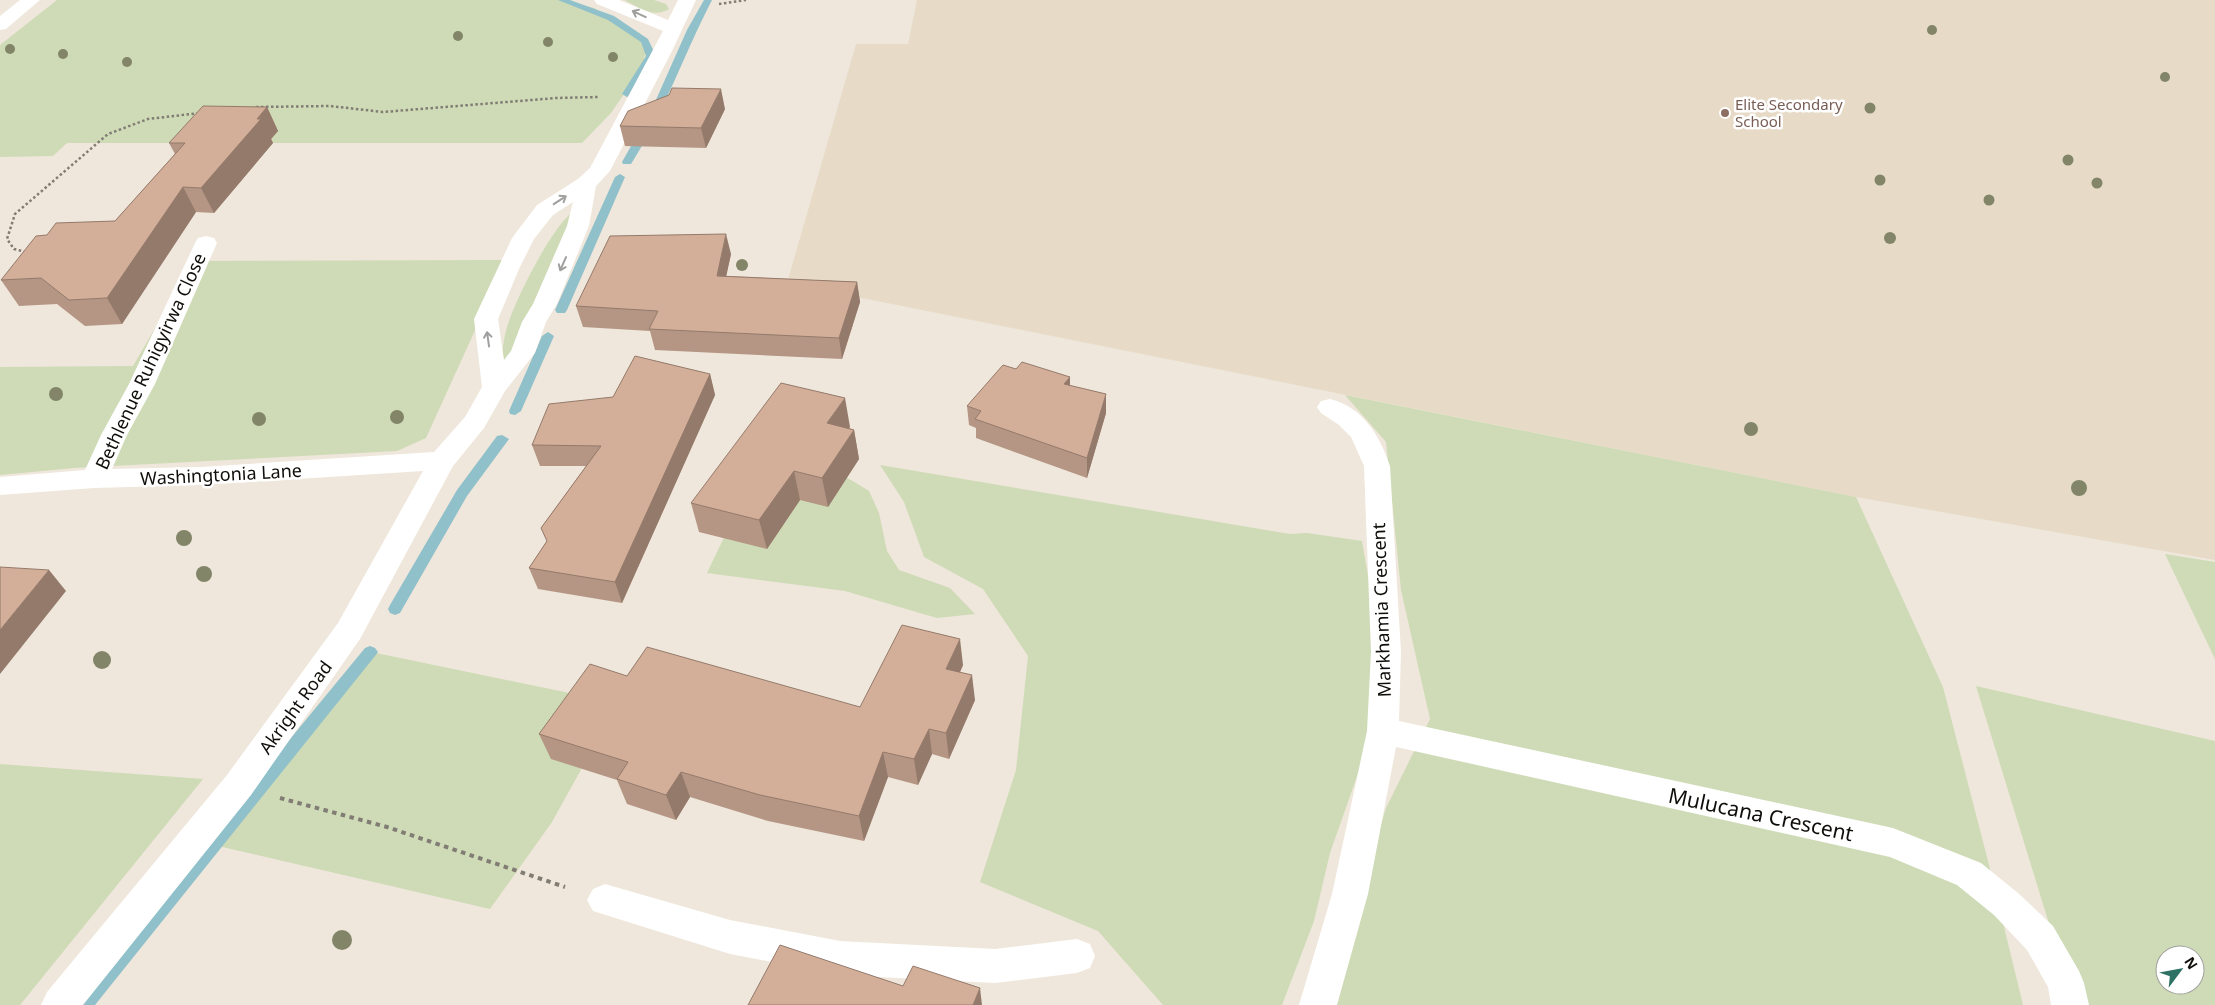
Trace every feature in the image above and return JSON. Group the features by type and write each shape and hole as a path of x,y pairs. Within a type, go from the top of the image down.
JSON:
{"street":[{"path":"0,25 31,0"},
{"path":"604,0 674,29"},
{"path":"495,387 486,319 504,277 524,238 544,210 586,184 600,171 674,29 687,0"},
{"name":"Akright Road","path":"60,1005 239,785 349,631 442,461 475,422 495,387 523,353 534,322 545,304 578,226 584,208 586,184"},
{"name":"Bethlenue Ruhigyirwa Close","path":"94,479 114,435 142,384 206,243"},
{"name":"Markhamia Crescent","path":"1318,1005 1350,894 1383,731 1386,652 1377,466 1369,442 1352,420 1330,407"},
{"name":"Washingtonia Lane","path":"0,486 94,479 201,476 442,461"},
{"name":"Mulucana Crescent","path":"1383,731 1901,847 1969,874 2006,904 2040,938 2066,983 2070,1005"},
{"path":"605,900 730,936 840,958 995,966 1077,956"}],"path":[{"path":"711,5 746,0"},
{"path":"250,108 330,106 383,112 556,98 637,97"},
{"path":"27,252 18,252 10,246 7,239 15,214 108,134 148,119 201,113"},
{"path":"239,785 387,828 605,900"}],"shaded area":[{"path":"917,0 2215,0 2215,560 1856,497 787,283 856,44 908,44"}],"green space":[{"path":"57,0 563,0 594,8 634,32 648,45 641,69 611,113 582,143 67,143 53,156 0,157 0,45"},
{"path":"624,0 654,0 666,4 669,9 657,13 646,11"},
{"path":"577,209 506,364 500,370 506,330 519,297 547,244 568,216"},
{"path":"507,260 426,438 397,451 74,468 0,475 0,367 133,366 194,261"},
{"path":"1345,395 1856,497 1943,687 2023,1005 1319,1005 1351,925 1386,808 1430,719 1401,590 1386,442"},
{"path":"880,465 1290,534 1307,533 1362,541 1368,576 1382,626 1373,731 1330,853 1314,921 1282,1005 1163,1005 1098,931 980,882 1016,770 1028,656 983,589 924,557 904,502"},
{"path":"846,477 869,491 879,513 887,551 899,570 950,588 975,614 937,618 845,591 707,573 742,500"},
{"path":"2165,554 2215,562 2215,659"},
{"path":"376,653 618,703 552,822 490,909 218,846"},
{"path":"1976,686 2215,741 2215,1005 2074,1005"},
{"path":"0,764 203,779 20,1005 0,1005"}],"building":[{"path":"672,88 721,89 701,128 620,126 628,111 669,95"},
{"path":"203,106 267,107 257,119 261,119 201,188 183,187 107,298 69,300 41,278 1,280 36,236 47,235 56,223 115,221 185,143 169,143"},
{"path":"726,234 717,276 857,282 839,338 649,329 658,311 576,306 610,236"},
{"path":"635,356 710,374 615,582 529,568 547,541 541,528 601,446 532,445 549,404 613,397"},
{"path":"1022,362 1070,377 1064,384 1106,394 1087,458 975,419 981,411 967,406 1003,365 1016,369"},
{"path":"781,383 845,398 827,423 854,430 822,478 794,471 759,520 691,503"},
{"path":"0,567 49,570 0,630"},
{"path":"902,625 960,639 946,669 972,675 946,733 929,729 914,759 883,752 859,816 760,795 681,772 666,795 617,779 628,762 539,734 590,664 627,676 647,647 860,707"},
{"path":"780,945 903,986 913,966 980,988 973,1005 748,1005"}],"waterway":[{"path":"562,0 611,18 645,41 651,56 627,94"},
{"path":"627,162 656,111 692,30 708,0"},
{"path":"561,310 620,177"},
{"path":"515,411 548,336"},
{"path":"395,609 462,493 502,439"},
{"path":"83,1005 370,652"}],"place":[{"name":"Elite Secondary School","path":"1725,113"}]}
